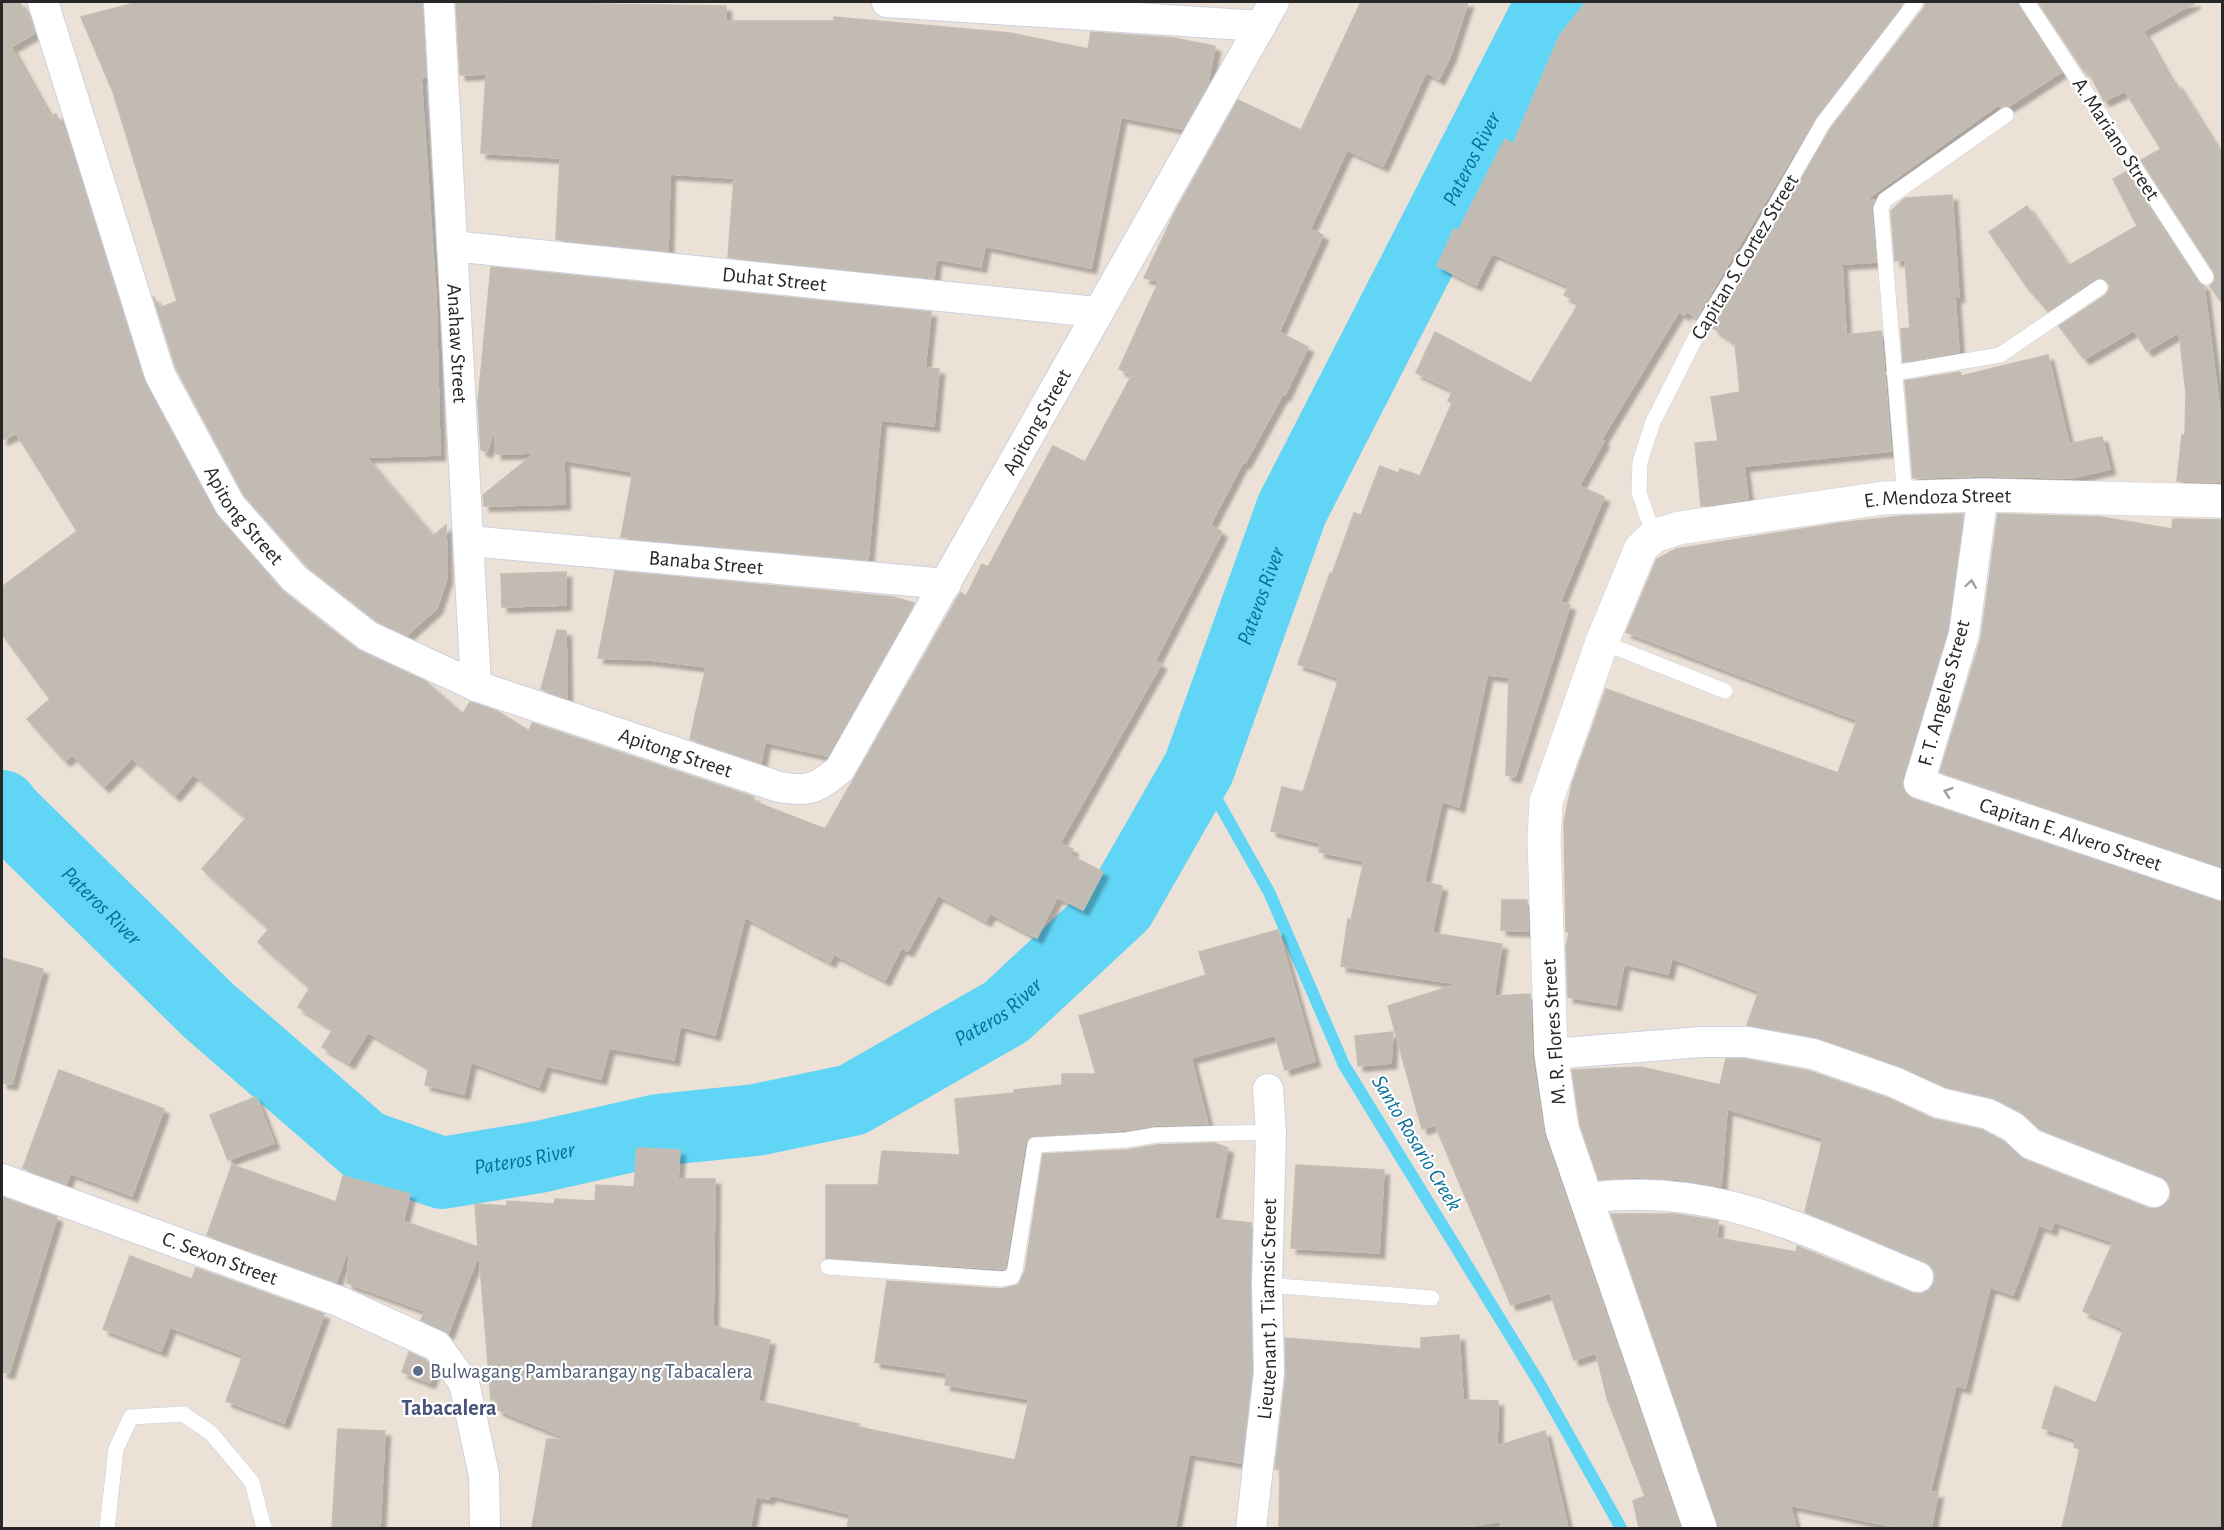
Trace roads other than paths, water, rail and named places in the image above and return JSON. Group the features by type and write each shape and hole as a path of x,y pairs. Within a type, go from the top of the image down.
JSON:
{"street":[{"name":"Apitong Street","path":"43,2 160,375 230,505 294,578 368,636 476,686 779,787 805,791 825,782 840,769 946,584 1096,312 1267,14"},
{"name":"Anahaw Street","path":"439,2 476,686"},
{"path":"887,2 1267,14"},
{"name":"Duhat Street","path":"452,246 1096,312"},
{"name":"E. Mendoza Street","path":"1654,536 1679,528 1883,498 1983,495 2223,501"},
{"name":"F. T. Angeles Street","path":"1919,783 1964,634 1983,495"},
{"name":"M. R. Flores Street","path":"1654,536 1641,548 1602,642 1546,802 1544,840 1551,1054 1562,1129 1700,1528"},
{"name":"Banaba Street","path":"469,541 946,584"},
{"name":"Capitan E. Alvero Street","path":"1919,783 2223,885"},
{"path":"1551,1054 1701,1041 1747,1042 1813,1054 1894,1082 1940,1103 1988,1114 2013,1127 2031,1144 2154,1192"},
{"name":"Lieutenant J. Tiamsic Street","path":"1251,1528 1269,1372 1267,1285 1271,1132 1269,1089"},
{"name":"C. Sexon Street","path":"2,1179 341,1302 437,1346 464,1383 484,1475 484,1528"},
{"path":"1587,1198 1627,1192 1702,1198 1764,1214 1918,1277"}],"lane":[{"name":"Capitan S. Cortez Street","path":"1654,536 1639,493 1640,462 1653,422 1697,335 1753,245 1823,123 1916,2"},
{"name":"A. Mariano Street","path":"2027,2 2206,277"},
{"path":"1905,498 1881,209 1886,200 2006,115"},
{"path":"1894,373 2000,355 2100,287"},
{"path":"1602,642 1725,690"},
{"path":"828,1267 1002,1279 1012,1277 1016,1269 1035,1145 1126,1140 1156,1135 1271,1132"},
{"path":"1267,1285 1432,1298"},
{"path":"107,1528 116,1449 130,1417 183,1414 211,1433 252,1482 264,1528"}],"waterway":[{"name":"Pateros River","path":"2,806 208,1010 365,1146 442,1173 539,1157 658,1130 756,1120 852,1100 1006,1012 1120,906 1199,768 1292,509 1552,2"},
{"name":"Santo Rosario Creek","path":"1199,768 1269,892 1344,1065 1540,1384 1621,1528"}],"place":[{"name":"Bulwagang Pambarangay ng Tabacalera","path":"418,1371"}],"district":[{"name":"Tabacalera","path":"449,1408"}]}
